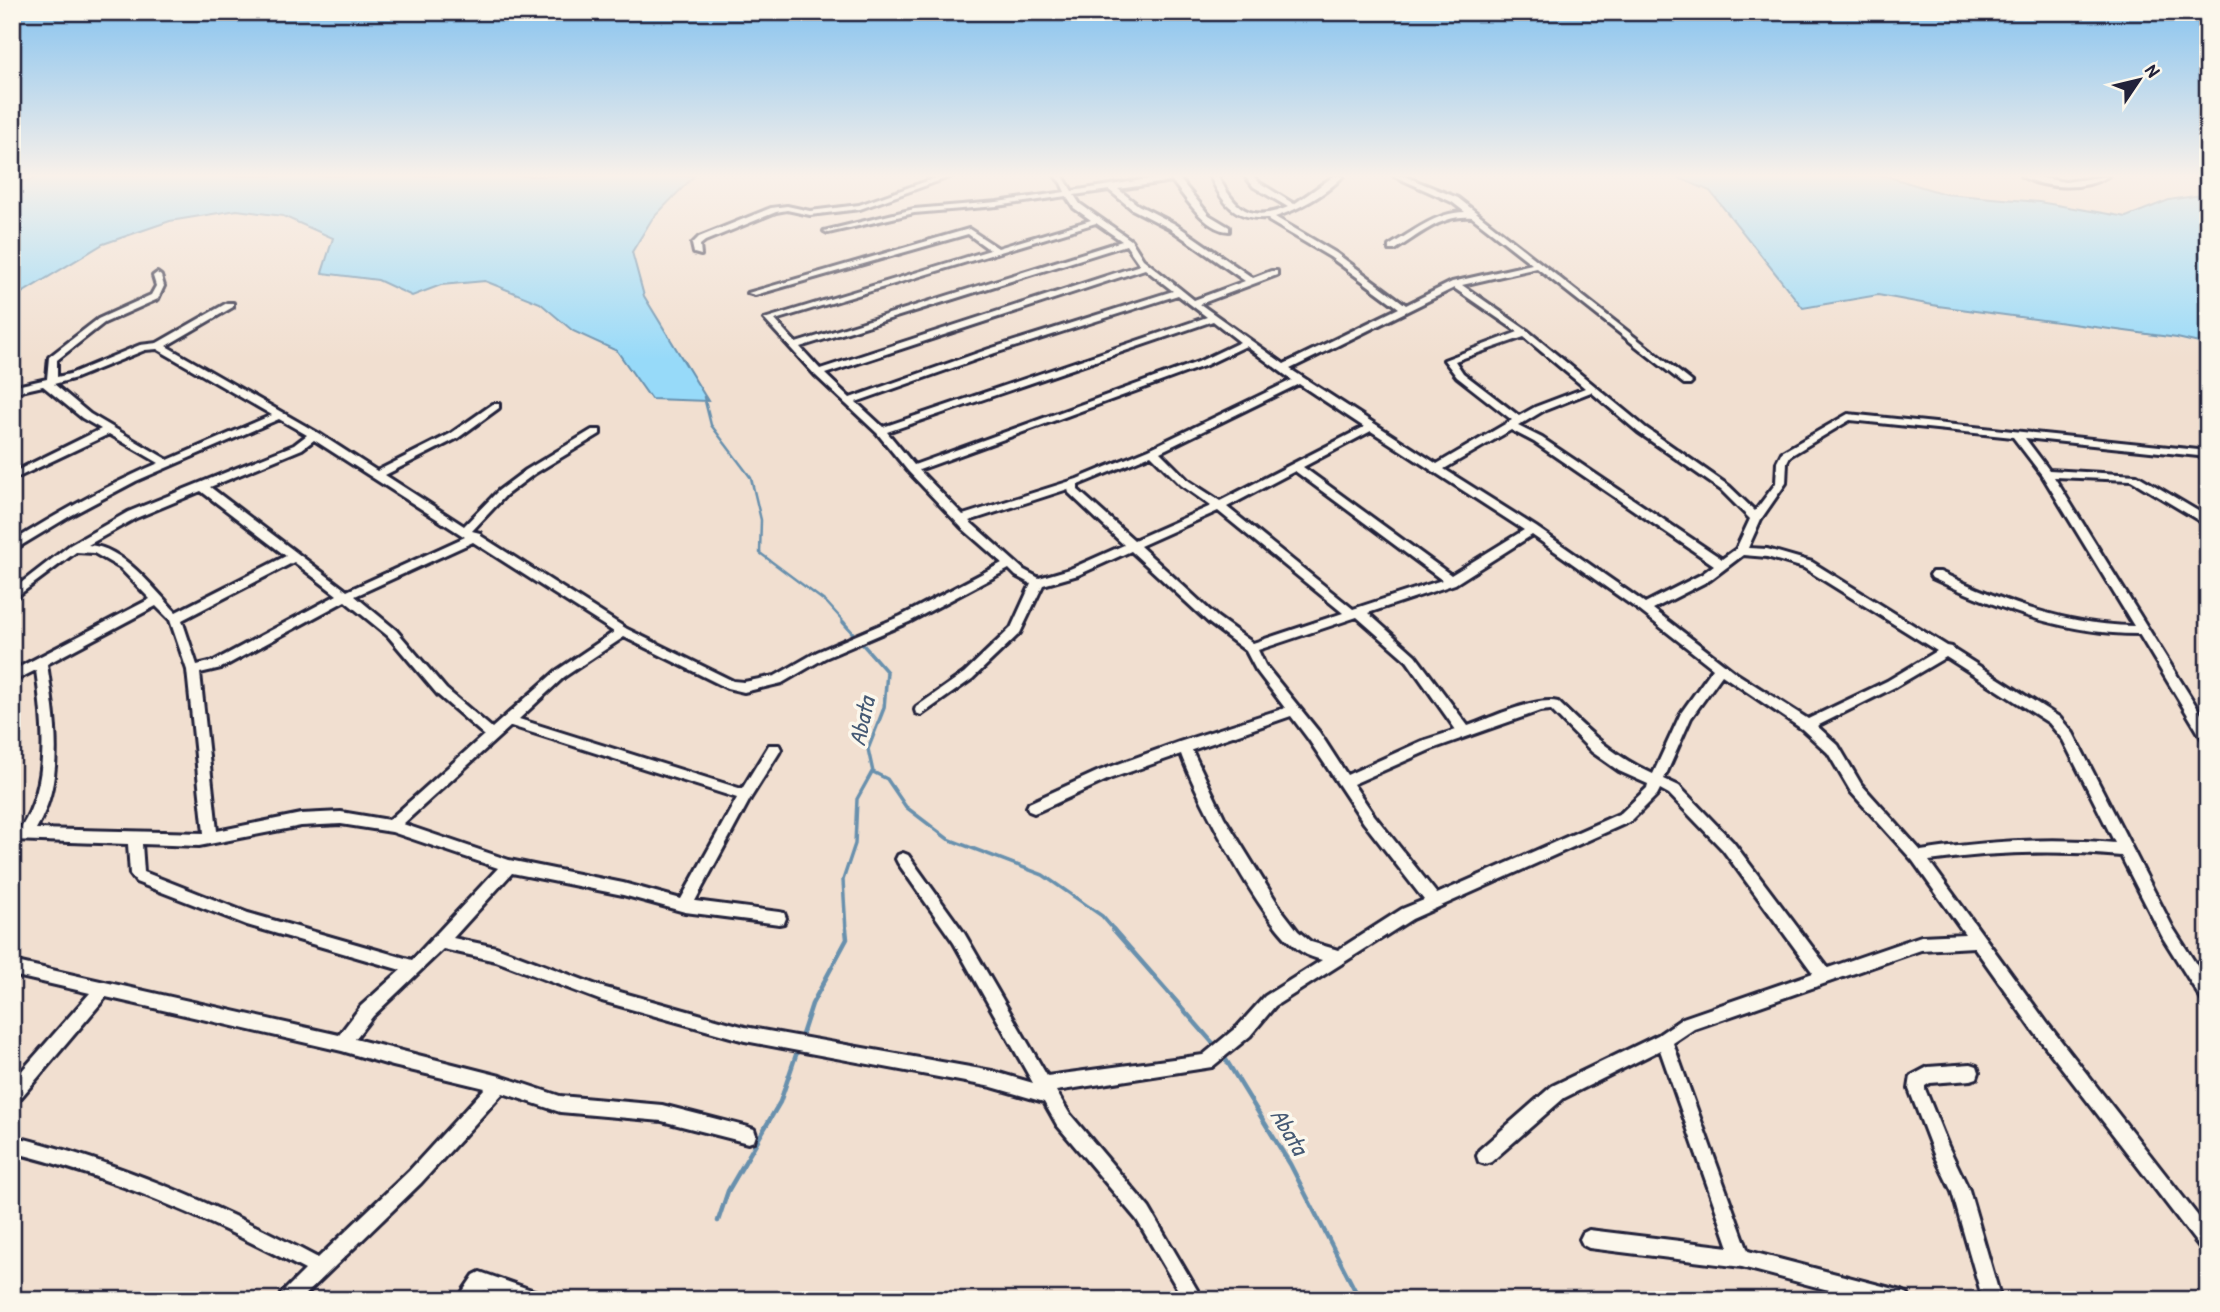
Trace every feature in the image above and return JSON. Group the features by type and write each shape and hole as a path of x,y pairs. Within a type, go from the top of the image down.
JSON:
{"street":[{"path":"698,253 696,244 706,237"},
{"path":"752,293 947,237"},
{"path":"978,237 998,251"},
{"path":"1042,237 769,318 818,373 881,431 912,469 1020,573 1038,582 1069,574 1219,506 1373,426"},
{"path":"1120,237 1128,243 1135,256 1193,303 1298,380 1532,530 1644,608 1720,666 1807,725 1833,749 1856,788 1918,857 1975,940 2208,1244"},
{"path":"1188,237 1253,282"},
{"path":"1303,237 1333,255 1404,308"},
{"path":"1392,248 1411,237"},
{"path":"1502,237 1536,266 1558,278 1687,382"},
{"path":"794,346 1128,243"},
{"path":"818,373 1147,266"},
{"path":"1284,368 1455,284 1536,266"},
{"path":"1193,303 1274,273"},
{"path":"49,382 52,359 101,321 155,297 160,286 157,276"},
{"path":"1455,284 1525,333 1643,430 1725,488 1756,518"},
{"path":"849,401 1004,347 1180,292"},
{"path":"12,390 74,376 143,347 159,346 230,305"},
{"path":"881,431 1214,318"},
{"path":"1525,333 1449,360 1460,375 1515,423 1721,565"},
{"path":"912,469 1201,364 1247,342"},
{"path":"159,346 314,435 623,632 731,685 765,684 778,680 821,655 905,619 1011,563"},
{"path":"964,520 1073,483 1153,451 1298,380"},
{"path":"49,382 108,430 166,463"},
{"path":"1438,468 1552,403 1593,388"},
{"path":"377,475 454,436 496,406"},
{"path":"12,547 73,509 166,463 279,415"},
{"path":"1644,608 1706,577 1741,551 1756,518 1781,483 1782,461 1786,454 1847,417 2208,454"},
{"path":"12,477 108,430"},
{"path":"193,670 217,665 471,533 512,486 542,463 582,443 596,432"},
{"path":"12,596 75,548 132,515 298,447 314,435"},
{"path":"2017,435 2046,473 2208,736"},
{"path":"1153,451 1185,483 1219,506 1411,658 1465,732"},
{"path":"1295,466 1451,581"},
{"path":"2046,473 2133,477 2208,522"},
{"path":"1073,483 1073,491 1132,547 1213,620 1251,648 1260,667 1294,710 1404,866 1436,902"},
{"path":"203,487 347,596 392,634 442,692 493,736"},
{"path":"1251,648 1451,581 1532,530"},
{"path":"75,548 106,553 124,565 175,618 193,670 211,838"},
{"path":"1741,551 1767,553 1808,565 1948,650 2060,726 2168,933 2208,997"},
{"path":"175,618 294,557"},
{"path":"1936,575 1976,594 2048,620 2085,629 2141,630"},
{"path":"921,710 968,676 1016,630 1038,582"},
{"path":"12,677 157,600"},
{"path":"392,826 560,674 623,632"},
{"path":"1807,725 1891,684 1948,650"},
{"path":"19,834 38,818 45,799 49,718 41,662"},
{"path":"440,942 496,954 602,994 745,1034 790,1040 1045,1090 1196,1065 1215,1055 1244,1031 1270,1002 1337,956 1407,914 1626,817 1642,803 1657,782 1686,716 1720,666"},
{"path":"1345,782 1427,745 1548,704 1554,705 1597,748 1624,767 1674,790 1728,846 1823,975"},
{"path":"1034,807 1104,775 1294,710"},
{"path":"510,721 744,795"},
{"path":"1184,746 1198,783 1279,920 1306,947 1337,956"},
{"path":"685,906 744,795 774,749"},
{"path":"19,834 211,838 320,818 392,826 509,866 623,889 685,906 779,918"},
{"path":"135,838 137,874 141,878 247,919 413,967"},
{"path":"1918,857 1994,847 2083,846 2124,850"},
{"path":"902,859 959,937 1045,1090 1078,1139 1143,1214 1194,1300"},
{"path":"342,1043 367,1011 440,942 509,866"},
{"path":"1485,1156 1558,1092 1664,1040 1689,1023 1921,943 1975,940"},
{"path":"12,968 342,1043 500,1084 559,1104 662,1113 748,1135"},
{"path":"12,1095 103,989"},
{"path":"1664,1040 1742,1258"},
{"path":"1971,1072 1928,1075 1917,1082 1917,1088 1941,1151 1960,1190 1992,1300"},
{"path":"287,1300 415,1177 500,1084"},
{"path":"12,1144 76,1159 213,1212 319,1268"},
{"path":"1588,1239 1742,1258 1902,1300"},
{"path":"466,1300 480,1281 537,1300"}],"water":[{"path":"12,237 123,237 103,244 12,299"},
{"path":"641,237 632,252 644,296 708,401 651,399 617,351 573,331 540,303 485,281 441,285 412,296 378,280 322,273 333,238"},
{"path":"1747,237 2208,237 2208,345 2177,338 1938,306 1878,295 1803,308"}],"waterway":[{"name":"Abata","path":"704,397 711,425 751,478 761,520 760,553 827,603 845,623"},
{"name":"Abata","path":"843,622 887,672 884,708 868,749 873,772 887,779 906,807 948,839 1043,875 1102,916 1115,931"},
{"path":"846,931 843,880 855,844 857,799 872,772"},
{"path":"800,1041 812,1004 847,939 846,929"},
{"name":"Abata","path":"1113,929 1218,1049"},
{"path":"718,1221 728,1191 780,1102 798,1049"},
{"name":"Abata","path":"1223,1055 1290,1164 1360,1300"}]}
